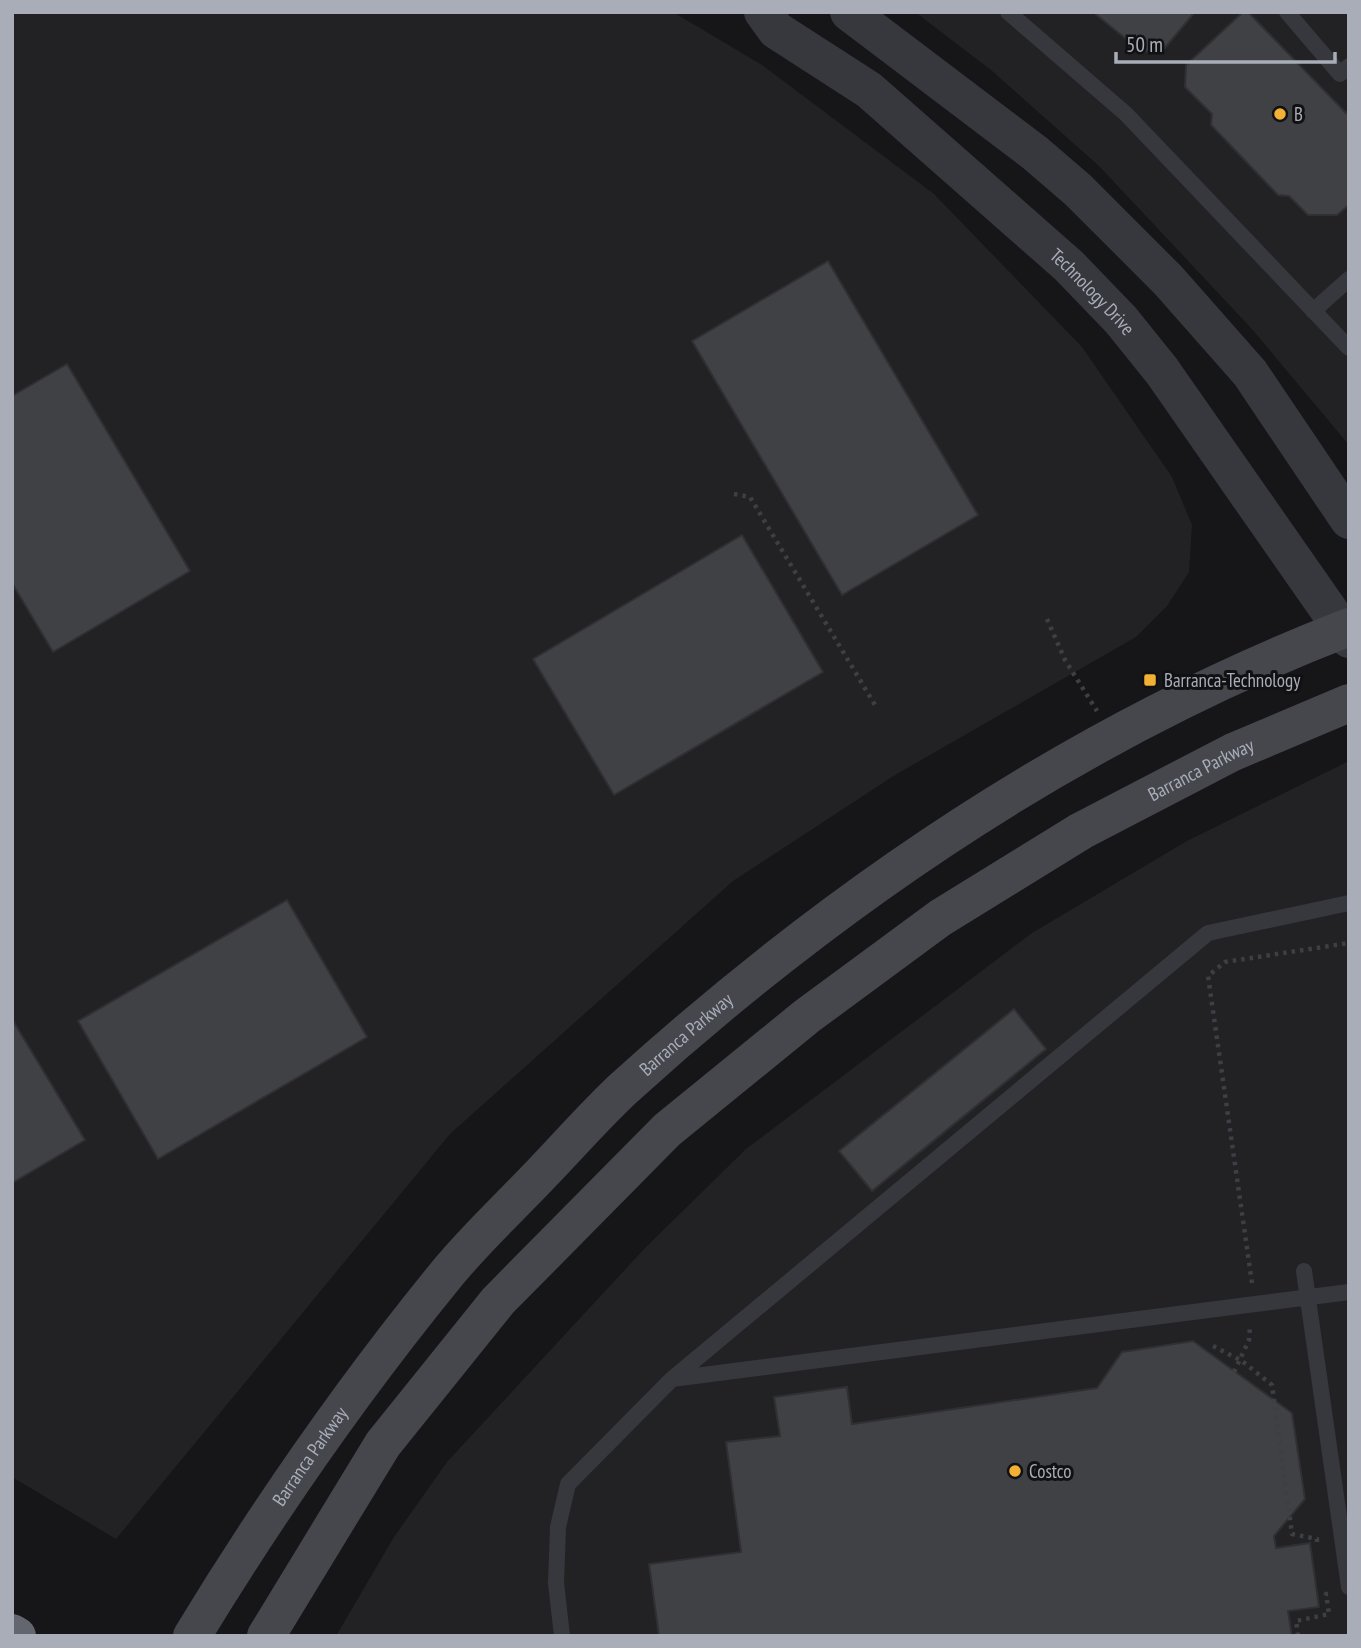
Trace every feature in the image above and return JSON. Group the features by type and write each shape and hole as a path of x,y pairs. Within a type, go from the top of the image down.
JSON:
{"highway":[{"path":"12,1633 18,1636"}],"main road":[{"name":"Barranca Parkway","path":"192,1636 238,1560 340,1413 447,1273 621,1091 770,963 997,801 1111,734 1212,685 1347,632"},
{"name":"Barranca Parkway","path":"266,1636 383,1444 498,1301 667,1130 807,1016 940,918 1080,831 1233,752 1349,703"}],"street":[{"name":"Technology Drive","path":"764,12 776,30 869,90 898,114 1069,266 1121,320 1162,371 1347,632"},
{"path":"849,12 1044,160 1168,280 1250,373 1349,520"}],"lane":[{"path":"1008,12 1126,114 1349,348"},
{"path":"1287,12 1340,74 1349,66"},
{"path":"1313,311 1349,279"},
{"path":"562,1636 556,1583 558,1527 568,1483 672,1379 1208,933 1349,903"},
{"path":"1304,1271 1343,1590"},
{"path":"672,1379 1349,1292"}],"path":[{"path":"734,494 750,497 875,705"},
{"path":"1047,619 1065,660 1111,734"},
{"path":"1234,1371 1242,1361 1249,1340 1252,1282 1208,976 1225,962 1349,943"},
{"path":"1213,1346 1242,1361 1272,1385 1292,1534 1317,1539 1319,1553"},
{"path":"1298,1636 1296,1620 1329,1614 1323,1580"},
{"path":"1325,1594 1343,1590"}],"shaded area":[{"path":"12,12 673,12 762,65 934,194 1082,347 1172,477 1192,525 1189,572 1167,606 1136,637 895,775 733,881 450,1134 116,1539 12,1477"},
{"path":"915,12 1349,12 1349,445 1251,328 1099,166 991,70"},
{"path":"1349,761 1349,1636 336,1636 394,1537 447,1462 645,1248 746,1149 1032,933 1187,841"}],"building":[{"path":"1093,12 1195,12 1164,49 1142,52"},
{"name":"B","path":"1243,12 1248,12 1346,113 1349,110 1349,205 1337,215 1308,215 1289,196 1278,195 1211,125 1212,114 1185,87 1186,65"},
{"path":"828,261 978,515 842,595 692,341"},
{"path":"67,364 190,571 53,652 12,583 12,396"},
{"path":"742,535 823,672 614,795 533,659"},
{"path":"287,900 367,1037 158,1159 78,1021"},
{"path":"1014,1009 1046,1049 872,1191 839,1151"},
{"path":"12,1019 85,1140 12,1183"},
{"name":"Costco","path":"1193,1341 1292,1413 1305,1499 1274,1536 1276,1548 1310,1543 1319,1607 1288,1611 1292,1636 659,1636 649,1564 741,1552 726,1442 780,1436 774,1397 847,1387 852,1424 1097,1388 1122,1352"}],"place":[{"name":"B","path":"1280,114"},
{"name":"Barranca-Technology","path":"1150,680"},
{"name":"Costco","path":"1015,1471"}]}
